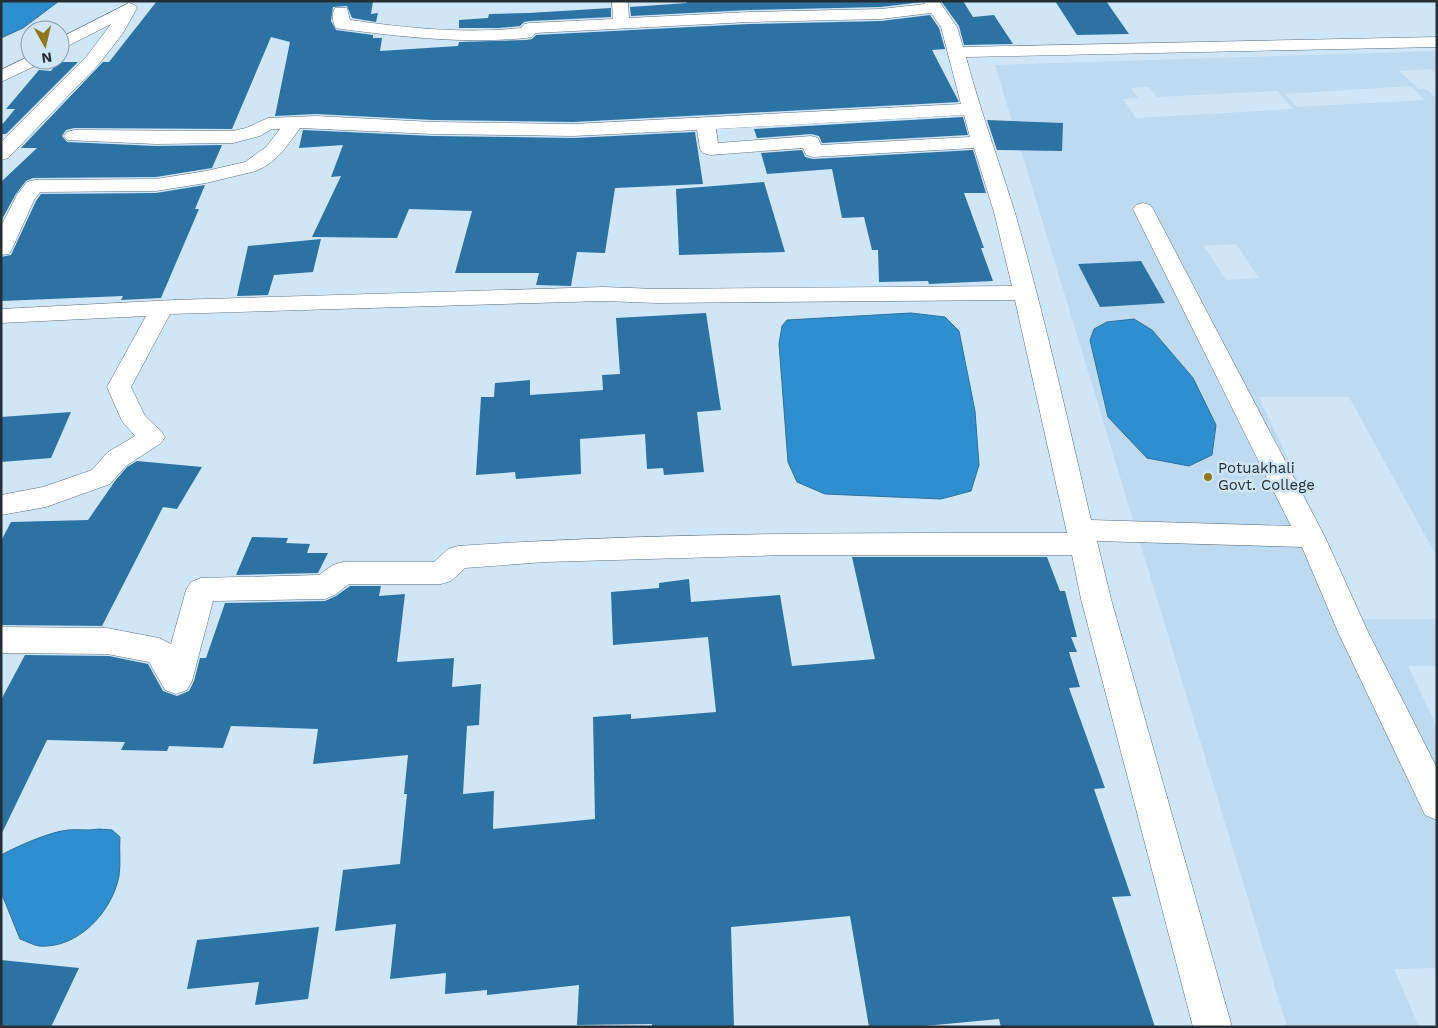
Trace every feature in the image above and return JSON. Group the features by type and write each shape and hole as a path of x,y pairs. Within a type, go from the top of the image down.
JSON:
{"street":[{"path":"616,24 621,22 620,1"},
{"path":"70,40 134,5"},
{"path":"1,154 93,60 115,33 134,5"},
{"path":"341,10 342,24 451,36 512,35 526,33 530,28 758,17 881,14 934,5 949,27 971,109 1004,212 1025,292 1096,599 1213,1027"},
{"path":"956,52 1437,42"},
{"path":"1,77 20,67"},
{"path":"74,136 233,137 253,132 268,124 316,122 433,128 573,130 971,109"},
{"path":"1,248 24,199 34,186 156,185 206,177 252,166 273,151 294,123"},
{"path":"705,123 710,149 811,142 813,151 981,142"},
{"path":"1143,209 1311,537 1354,632 1437,804"},
{"path":"2,315 603,294 657,296 1025,292"},
{"path":"1,504 46,497 101,477 117,459 152,437 135,421 119,387 162,308"},
{"path":"1,640 107,641 159,651 176,681 201,590 325,587 343,574 441,572 458,557 545,551 1082,537 1311,537"}],"shaded area":[{"name":"Potuakhali Govt. College","path":"1437,51 1437,74 1430,69 1399,71 1419,89 1426,89 1437,99 1437,557 1349,397 1259,397 1363,619 1437,619 1437,666 1408,666 1437,727 1437,968 1394,969 1419,1027 1287,1027 995,65","holes":["1411,86 1425,100 1297,107 1285,94","1149,87 1157,97 1277,91 1293,109 1136,118 1123,99 1138,98 1131,88","1236,244 1259,278 1226,280 1204,246"]}],"water":[{"path":"1,1 59,1 34,20 20,20 20,29 1,38"},
{"path":"911,313 945,317 959,331 975,411 979,465 971,491 941,499 825,494 797,482 788,462 779,344 782,326 787,320"},
{"path":"1134,319 1152,330 1193,378 1216,425 1212,455 1189,466 1147,458 1108,417 1090,340 1094,329 1107,322"},
{"path":"68,830 112,830 120,837 119,876 109,903 101,915 80,935 67,941 39,946 20,939 1,892 1,855 52,833"}],"building":[{"path":"157,1 373,1 371,14 378,13 376,22 352,18 347,6 333,7 331,21 336,30 373,35 373,38 382,38 380,51 458,46 459,42 526,40 532,39 536,35 749,24 881,21 930,15 939,28 945,49 932,50 959,102 573,122 433,120 316,114 275,116 290,42 271,37 232,129 74,128 66,130 62,136 67,142 156,146 222,145 212,168 156,177 33,178 26,181 16,194 1,221 1,182 37,148 21,148 103,62 109,62"},
{"path":"686,1 922,2 881,7 749,10 631,16 630,7 687,3"},
{"path":"941,1 963,1 973,17 994,15 1013,44 964,45 959,26"},
{"path":"1055,1 1106,1 1129,34 1077,35"},
{"path":"611,8 611,17 530,21 524,22 520,26 499,28 459,28 459,20 488,18 489,14"},
{"path":"70,62 78,62 70,70"},
{"path":"39,70 70,70 6,134 1,134 1,126 15,109 6,109"},
{"path":"963,117 968,135 822,143 819,136 811,134 757,138 754,129"},
{"path":"987,120 1063,123 1062,151 997,150"},
{"path":"303,130 433,136 573,138 695,132 703,184 615,188 605,253 577,252 571,286 536,285 539,273 455,273 472,211 409,209 397,238 312,237 341,176 331,177 343,145 299,148"},
{"path":"802,150 805,157 813,159 973,150 986,193 964,193 984,248 981,248 993,281 929,284 928,281 879,282 878,250 872,250 864,217 842,218 832,169 767,174 761,153"},
{"path":"764,182 785,252 679,255 676,189"},
{"path":"205,185 195,209 199,209 161,298 121,300 123,296 1,301 1,257 11,255 41,194 156,193"},
{"path":"321,239 313,272 274,275 268,295 237,296 248,246"},
{"path":"1141,261 1165,303 1100,307 1078,264"},
{"path":"706,313 721,410 697,412 704,472 664,475 663,468 647,469 645,434 580,439 581,474 516,479 515,472 476,475 481,397 494,397 495,383 530,380 530,395 603,390 602,375 620,374 616,318"},
{"path":"71,412 51,458 1,462 1,417"},
{"path":"137,461 202,467 177,509 163,507 102,626 1,625 1,541 11,522 88,520 115,481 127,467"},
{"path":"252,537 288,538 286,543 310,544 307,553 328,553 318,573 236,575"},
{"path":"852,557 1047,557 1060,591 1065,591 1077,637 1071,637 1077,652 1069,652 1080,687 1069,688 1105,788 1094,789 1131,896 1112,897 1155,1027 1001,1027 999,1019 914,1027 869,1027 850,916 731,927 734,1027 652,1027 652,1024 577,1025 579,985 487,995 487,990 445,994 446,973 390,979 396,924 335,931 343,870 400,864 407,794 404,794 408,755 313,764 318,729 231,726 223,748 169,746 167,751 121,750 125,742 47,740 1,835 1,700 25,655 109,656 148,664 163,691 177,696 189,691 194,681 200,658 206,658 225,603 325,601 350,586 381,586 379,596 405,594 397,662 454,658 452,687 481,684 479,725 467,726 463,794 494,791 493,829 595,819 593,717 631,714 631,719 716,712 708,637 613,645 611,592 659,588 659,583 689,579 691,602 780,595 792,666 875,659"},
{"path":"319,927 308,999 255,1005 259,982 187,989 197,940"},
{"path":"1,960 79,968 51,1027 1,1027"}],"place":[{"name":"Potuakhali Govt. College","path":"1208,477"}]}
